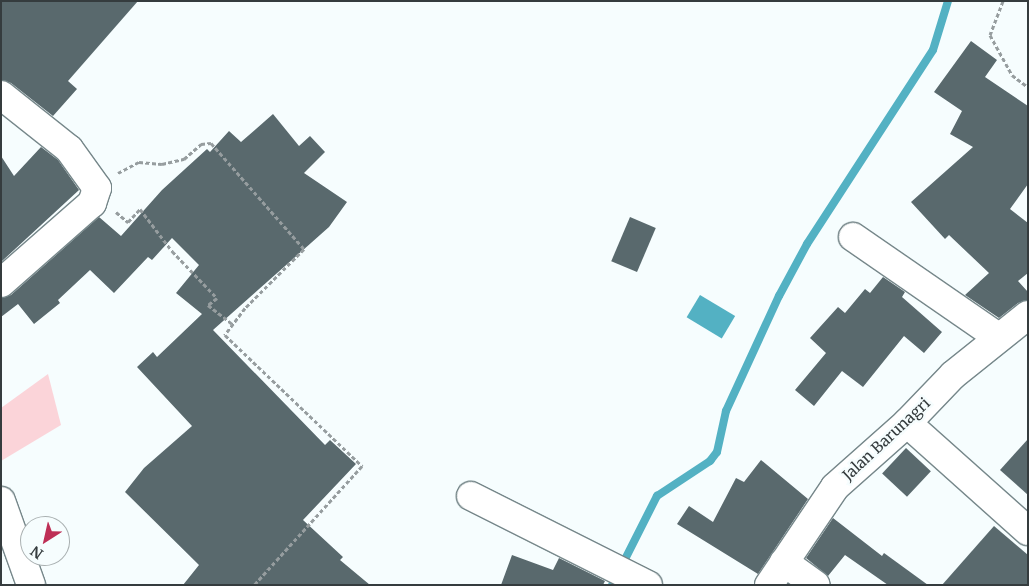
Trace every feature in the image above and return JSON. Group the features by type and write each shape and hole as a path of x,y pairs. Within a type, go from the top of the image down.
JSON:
{"street":[{"path":"1,95 69,149 97,188 92,203 1,283"},
{"path":"853,237 998,337"},
{"name":"Jalan Barunagri","path":"769,585 835,487 907,423 953,374 1028,315"},
{"path":"907,423 1028,531"},
{"path":"471,496 648,585"},
{"path":"1,501 32,585"},
{"path":"784,562 816,585"}],"path":[{"path":"1003,1 990,35 1012,76 1028,87"},
{"path":"232,324 208,305 217,298 172,251 140,209 128,222 108,206 97,188 139,162 162,164 184,159 201,144 211,143 304,249 232,324 225,335 362,466 254,585"}],"shaded area":[{"path":"48,374 61,425 1,461 1,408"}],"water":[{"path":"700,295 735,316 722,338 687,317"}],"building":[{"path":"1,1 138,1 68,81 77,89 53,116 11,83 1,80"},
{"path":"971,41 997,60 985,77 1028,106 1028,184 1010,209 1028,223 1028,273 1018,281 1028,292 1028,300 1018,303 999,318 965,295 989,273 949,235 945,239 911,202 973,147 950,134 962,111 934,92"},
{"path":"273,114 299,146 310,136 325,152 304,173 347,202 329,227 213,330 325,445 330,440 356,464 303,520 343,557 340,560 370,585 183,585 199,565 125,492 144,468 192,426 137,367 153,352 157,357 202,314 176,293 199,265 172,238 152,260 148,257 114,293 90,270 58,300 60,303 34,324 18,304 1,317 1,298 11,295 99,217 121,236 162,190 207,149 210,152 229,131 241,142"},
{"path":"41,147 58,160 79,190 1,262 1,156 14,176"},
{"path":"630,217 656,228 637,272 611,261"},
{"path":"883,277 905,292 902,297 942,332 924,353 904,336 863,387 842,371 814,406 795,390 826,353 810,338 838,307 845,313 865,289 870,293"},
{"path":"1028,439 1028,495 1000,470"},
{"path":"906,448 931,471 907,497 882,474"},
{"path":"761,460 808,499 758,574 677,524 689,506 713,522 736,478 744,482"},
{"path":"833,518 882,556 884,553 928,585 888,585 845,555 828,576 806,558"},
{"path":"994,526 1028,555 1028,585 942,585"},
{"path":"512,555 553,570 559,558 605,581 603,585 501,585"}],"waterway":[{"path":"612,585 657,496 710,461 717,452 726,411 779,296 807,244 933,50 948,1"}]}
